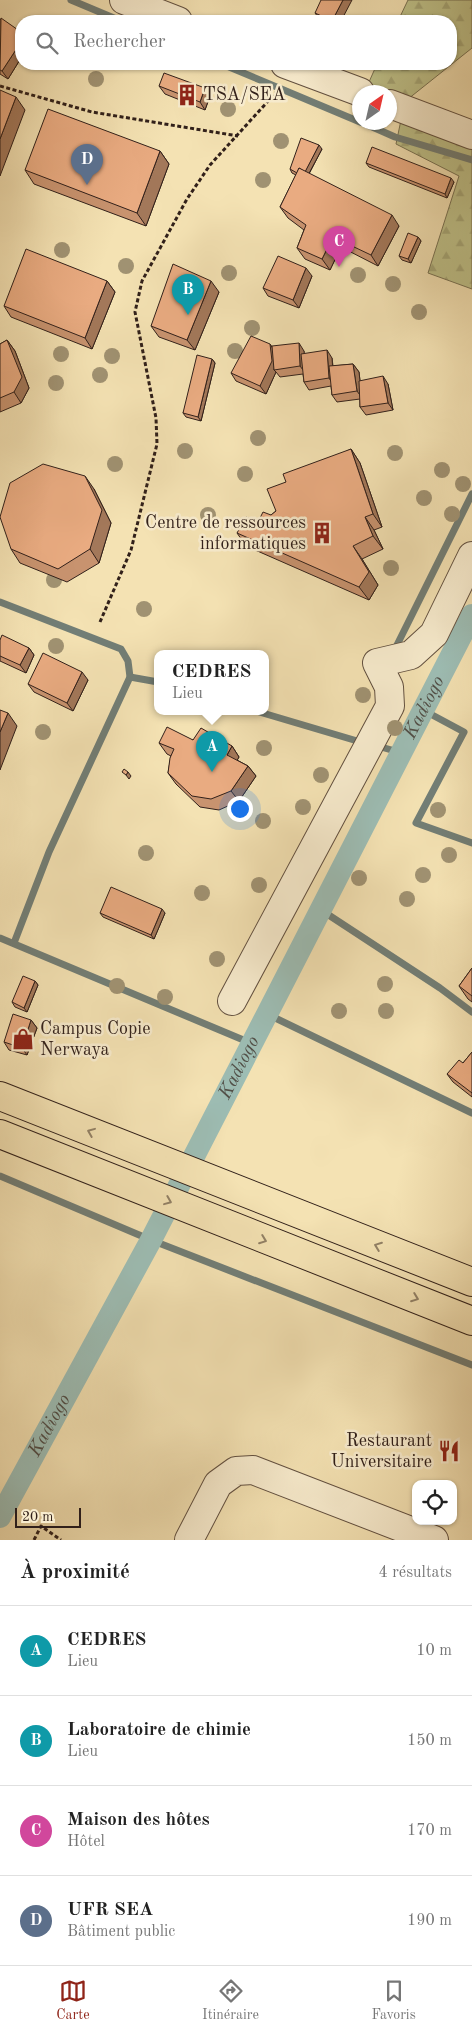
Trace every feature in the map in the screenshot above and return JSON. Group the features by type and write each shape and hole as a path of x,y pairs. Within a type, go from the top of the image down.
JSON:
{"main road":[{"path":"0,1096 229,1188 472,1282"},
{"path":"0,1134 218,1222 472,1321"}],"street":[{"path":"124,0 163,15"},
{"path":"302,70 352,89"},
{"path":"397,107 472,135"},
{"path":"232,1001 390,706 389,687 377,663 411,654 434,634 472,556"},
{"path":"189,1540 218,1484 236,1470 253,1470 434,1540"}],"path":[{"path":"100,622 131,550 157,444 156,418 135,312 142,281 187,199 210,165 239,136 288,70"},
{"path":"0,86 92,112 239,136"},
{"path":"34,1540 41,1526 61,1540"}],"green space":[{"path":"408,0 472,0 472,48 457,60 457,15 401,15"},
{"path":"374,70 444,70 398,107 397,85 368,85"},
{"path":"401,120 472,141 472,289 428,273 459,176 396,144"}],"building":[{"path":"321,0 343,0 335,15 319,15 315,13"},
{"path":"1,18 15,28 15,51 2,71 0,70"},
{"path":"164,73 205,88 200,102 159,86"},
{"path":"0,90 16,97 0,139"},
{"path":"48,109 160,151 137,213 25,170"},
{"path":"301,138 319,145 305,172 299,168 297,173 290,169"},
{"path":"372,147 451,178 445,194 366,163"},
{"path":"299,168 392,215 371,255 333,237 322,259 297,248 306,225 280,207"},
{"path":"408,233 418,237 408,259 399,256"},
{"path":"26,249 107,281 85,338 4,306"},
{"path":"278,256 306,268 293,300 263,288"},
{"path":"173,264 211,281 187,340 151,326"},
{"path":"251,336 270,344 272,361 260,386 231,373"},
{"path":"7,340 22,377 14,392 0,398 0,344"},
{"path":"299,343 300,366 274,370 272,346"},
{"path":"327,350 329,378 304,382 301,354"},
{"path":"197,355 212,359 198,417 183,413"},
{"path":"353,364 357,391 332,395 329,366"},
{"path":"383,376 388,403 360,407 359,381"},
{"name":"Centre de ressources informatiques","path":"351,449 373,514 365,517 373,536 353,546 369,572 359,587 237,533 246,517 258,522 263,512 271,515 276,511 267,489 286,482 283,474"},
{"path":"43,464 85,476 102,510 90,549 58,569 11,549 0,517 10,483"},
{"path":"2,635 29,648 20,665 0,656 0,640"},
{"path":"43,653 82,672 67,703 28,684"},
{"path":"0,710 8,713 0,732"},
{"path":"167,727 193,740 201,728 232,746 227,755 248,766 231,791 211,799 192,796 168,773 170,758 174,749 159,743"},
{"path":"124,769 128,772 126,775 122,772"},
{"path":"111,887 162,909 151,935 100,913"},
{"path":"472,968 472,996 459,986"},
{"path":"23,976 35,981 24,1008 12,1002"},
{"path":"13,1014 31,1020 22,1048 4,1042"},
{"path":"472,1052 472,1093 447,1074 459,1060 463,1063"}],"waterway":[{"path":"71,0 107,15"},
{"path":"236,70 352,119"},
{"path":"379,130 395,137 472,160"},
{"path":"397,645 472,494"},
{"path":"0,602 121,649 128,661 130,677 49,852 14,943"},
{"name":"Kadiogo","path":"0,1517 151,1240 472,615"},
{"name":"Kadiogo","path":"464,630 472,633"},
{"path":"130,677 154,681"},
{"path":"423,710 464,732 416,823 472,843"},
{"path":"269,715 364,743"},
{"path":"374,745 402,753"},
{"path":"321,910 440,988 472,1012"},
{"path":"0,938 253,1044"},
{"path":"267,1014 472,1113"},
{"path":"0,1176 151,1240 472,1365"}],"place":[{"name":"TSA/SEA","path":"187,95"},
{"name":"UFR SEA","path":"87,185"},
{"name":"Maison des hôtes","path":"339,267"},
{"name":"Laboratoire de chimie","path":"188,315"},
{"name":"Centre de ressources informatiques","path":"322,533"},
{"name":"CEDRES","path":"212,772"},
{"name":"Campus Copie Nerwaya","path":"23,1039"},
{"name":"Restaurant Universitaire","path":"449,1451"}]}
